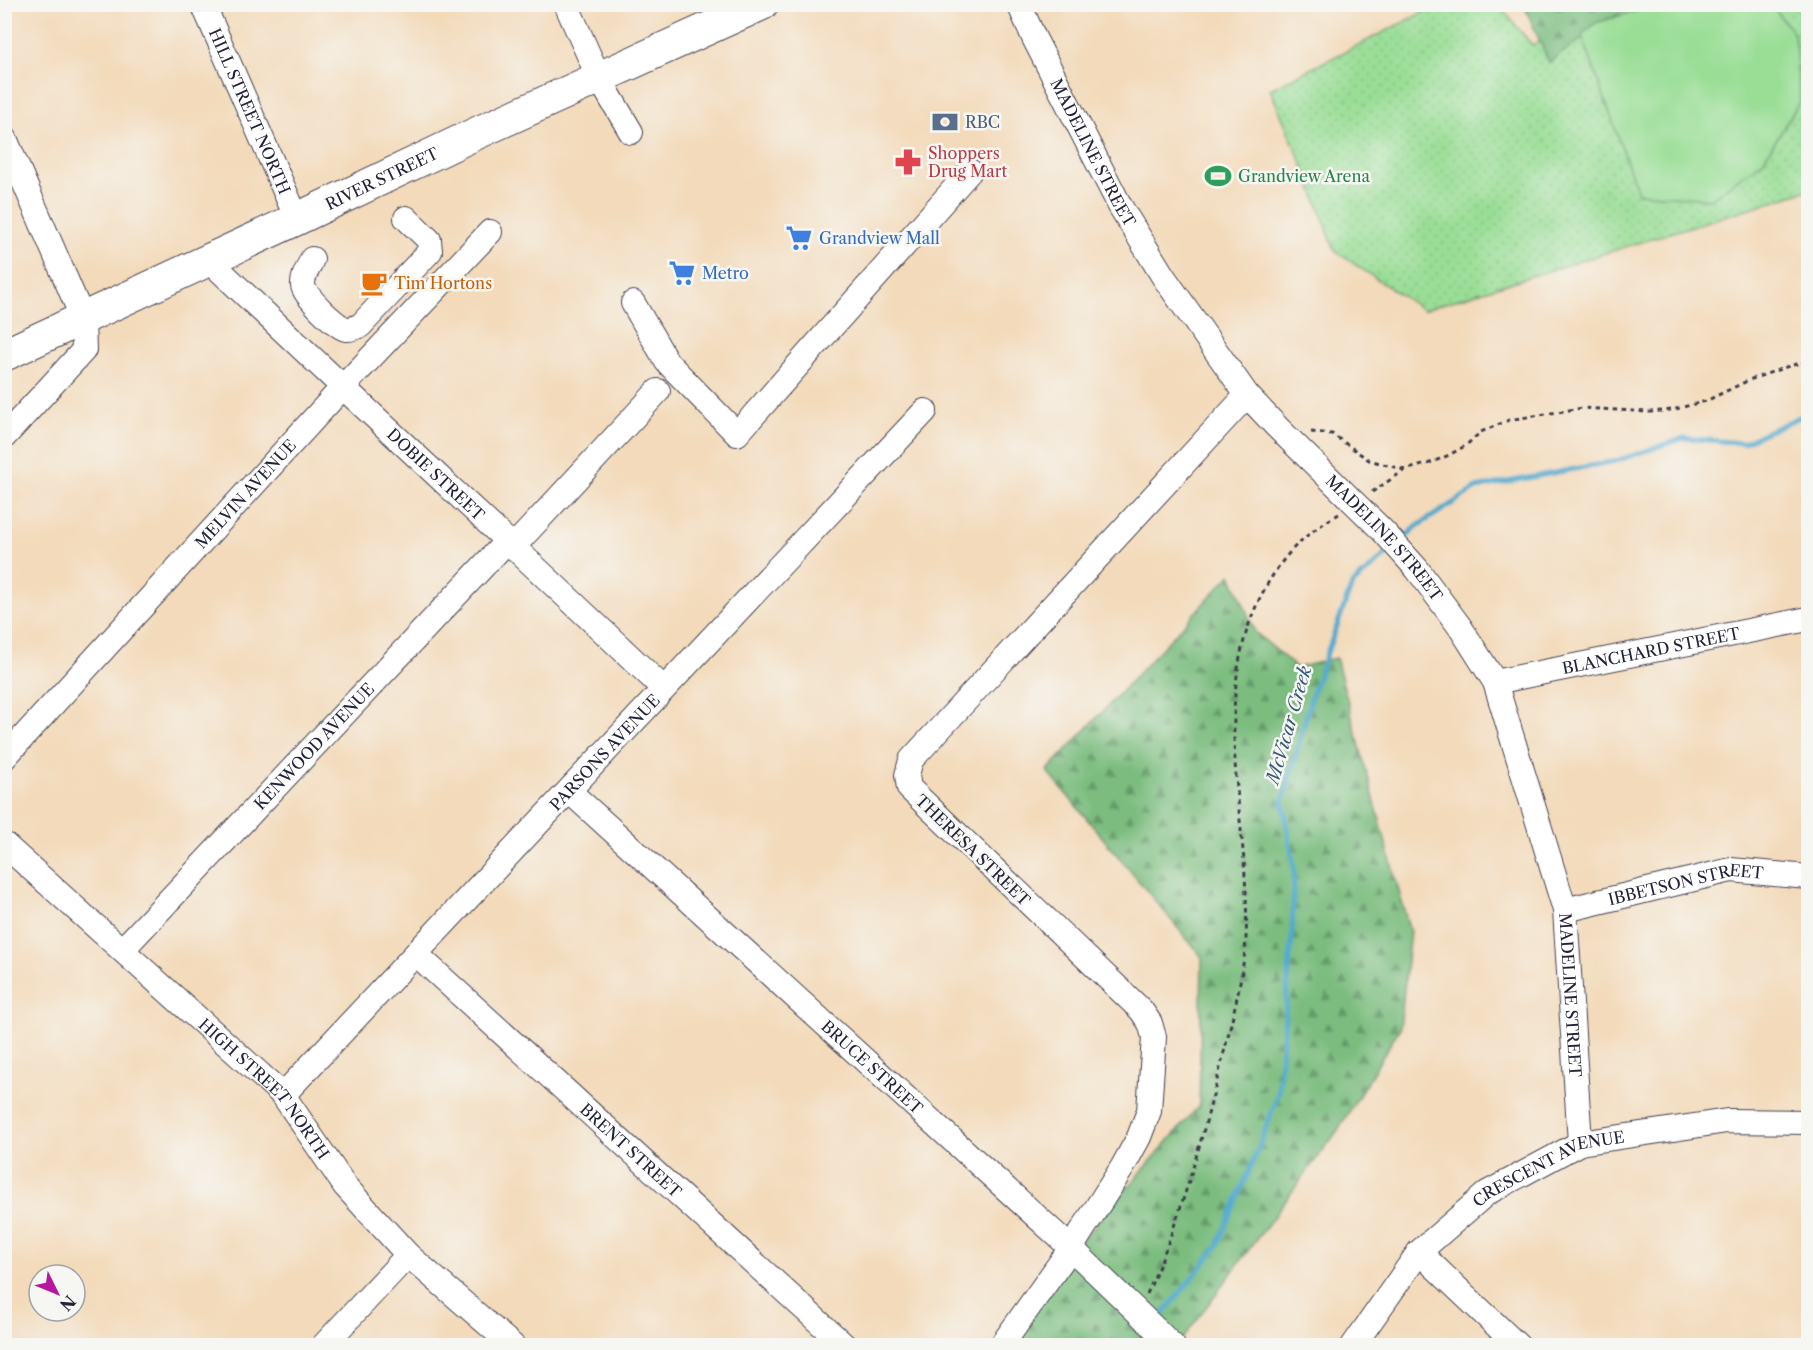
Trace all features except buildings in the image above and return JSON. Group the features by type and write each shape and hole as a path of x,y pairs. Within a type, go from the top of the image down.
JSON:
{"main road":[{"name":"RIVER STREET","path":"4,355 477,133 762,4"}],"street":[{"name":"HILL STREET NORTH","path":"203,4 297,219"},
{"path":"566,4 600,78 632,132"},
{"name":"MADELINE STREET","path":"1019,4 1120,206 1163,276 1247,395 1418,569 1460,627 1495,682 1564,910 1580,1143"},
{"path":"4,136 83,319 84,350 4,436"},
{"path":"633,303 667,362 737,434 970,171"},
{"path":"312,259 304,279 303,286 306,293 339,326 346,329 360,326 430,251 429,240 406,218"},
{"name":"MELVIN AVENUE","path":"4,758 342,388 490,232"},
{"name":"DOBIE STREET","path":"209,260 342,388 511,543 663,688"},
{"name":"KENWOOD AVENUE","path":"122,950 658,391"},
{"name":"THERESA STREET","path":"1001,1346 1071,1248 1139,1137 1149,1111 1154,1037 1150,1023 1141,1010 909,788 907,775 911,760 1247,395"},
{"name":"PARSONS AVENUE","path":"283,1095 925,411"},
{"name":"BLANCHARD STREET","path":"1495,682 1809,619"},
{"name":"BRUCE STREET","path":"568,791 1071,1248 1173,1346"},
{"name":"HIGH STREET NORTH","path":"4,844 283,1095 345,1186 408,1254 513,1346"},
{"name":"IBBETSON STREET","path":"1564,910 1731,870 1809,877"},
{"name":"BRENT STREET","path":"417,954 845,1346"},
{"name":"CRESCENT AVENUE","path":"1353,1346 1419,1252 1487,1194 1580,1143 1728,1120 1809,1122"},
{"path":"1419,1252 1518,1346"},
{"path":"323,1346 408,1254"}],"path":[{"path":"1141,1315 1173,1235 1197,1155 1226,1041 1245,950 1247,900 1233,737 1234,695 1252,612 1279,563 1322,523 1356,504 1405,470 1449,455 1465,446 1481,432 1509,420 1582,408 1650,412 1672,410 1706,401 1749,380 1809,361"},
{"path":"1277,428 1332,434 1369,460 1405,470"}],"green space":[{"path":"1659,4 1771,5 1794,34 1800,101 1763,161 1710,199 1638,193 1582,35 1596,23"},
{"path":"1438,5 1499,5 1532,45 1606,5 1808,5 1808,190 1423,310 1335,251 1310,182 1270,89"},
{"path":"1524,5 1631,5 1549,62"},
{"path":"1231,574 1255,632 1297,668 1336,658 1410,932 1400,1028 1338,1130 1178,1345 1004,1346 1075,1248 1199,1106 1202,957 1047,771"}],"waterway":[{"name":"McVicar Creek","path":"1400,542 1416,527 1476,488 1616,461 1684,438 1743,443 1808,413"},
{"name":"McVicar Creek","path":"1159,1322 1217,1247 1278,1094 1292,936 1294,867 1283,801 1313,691 1352,585 1391,550"},
{"name":"McVicar Creek","path":"1147,1346 1152,1336"}],"place":[{"name":"RBC","path":"945,122"},
{"name":"Shoppers Drug Mart","path":"908,162"},
{"name":"Grandview Arena","path":"1218,176"},
{"name":"Grandview Mall","path":"799,238"},
{"name":"Metro","path":"682,273"},
{"name":"Tim Hortons","path":"374,283"}]}
